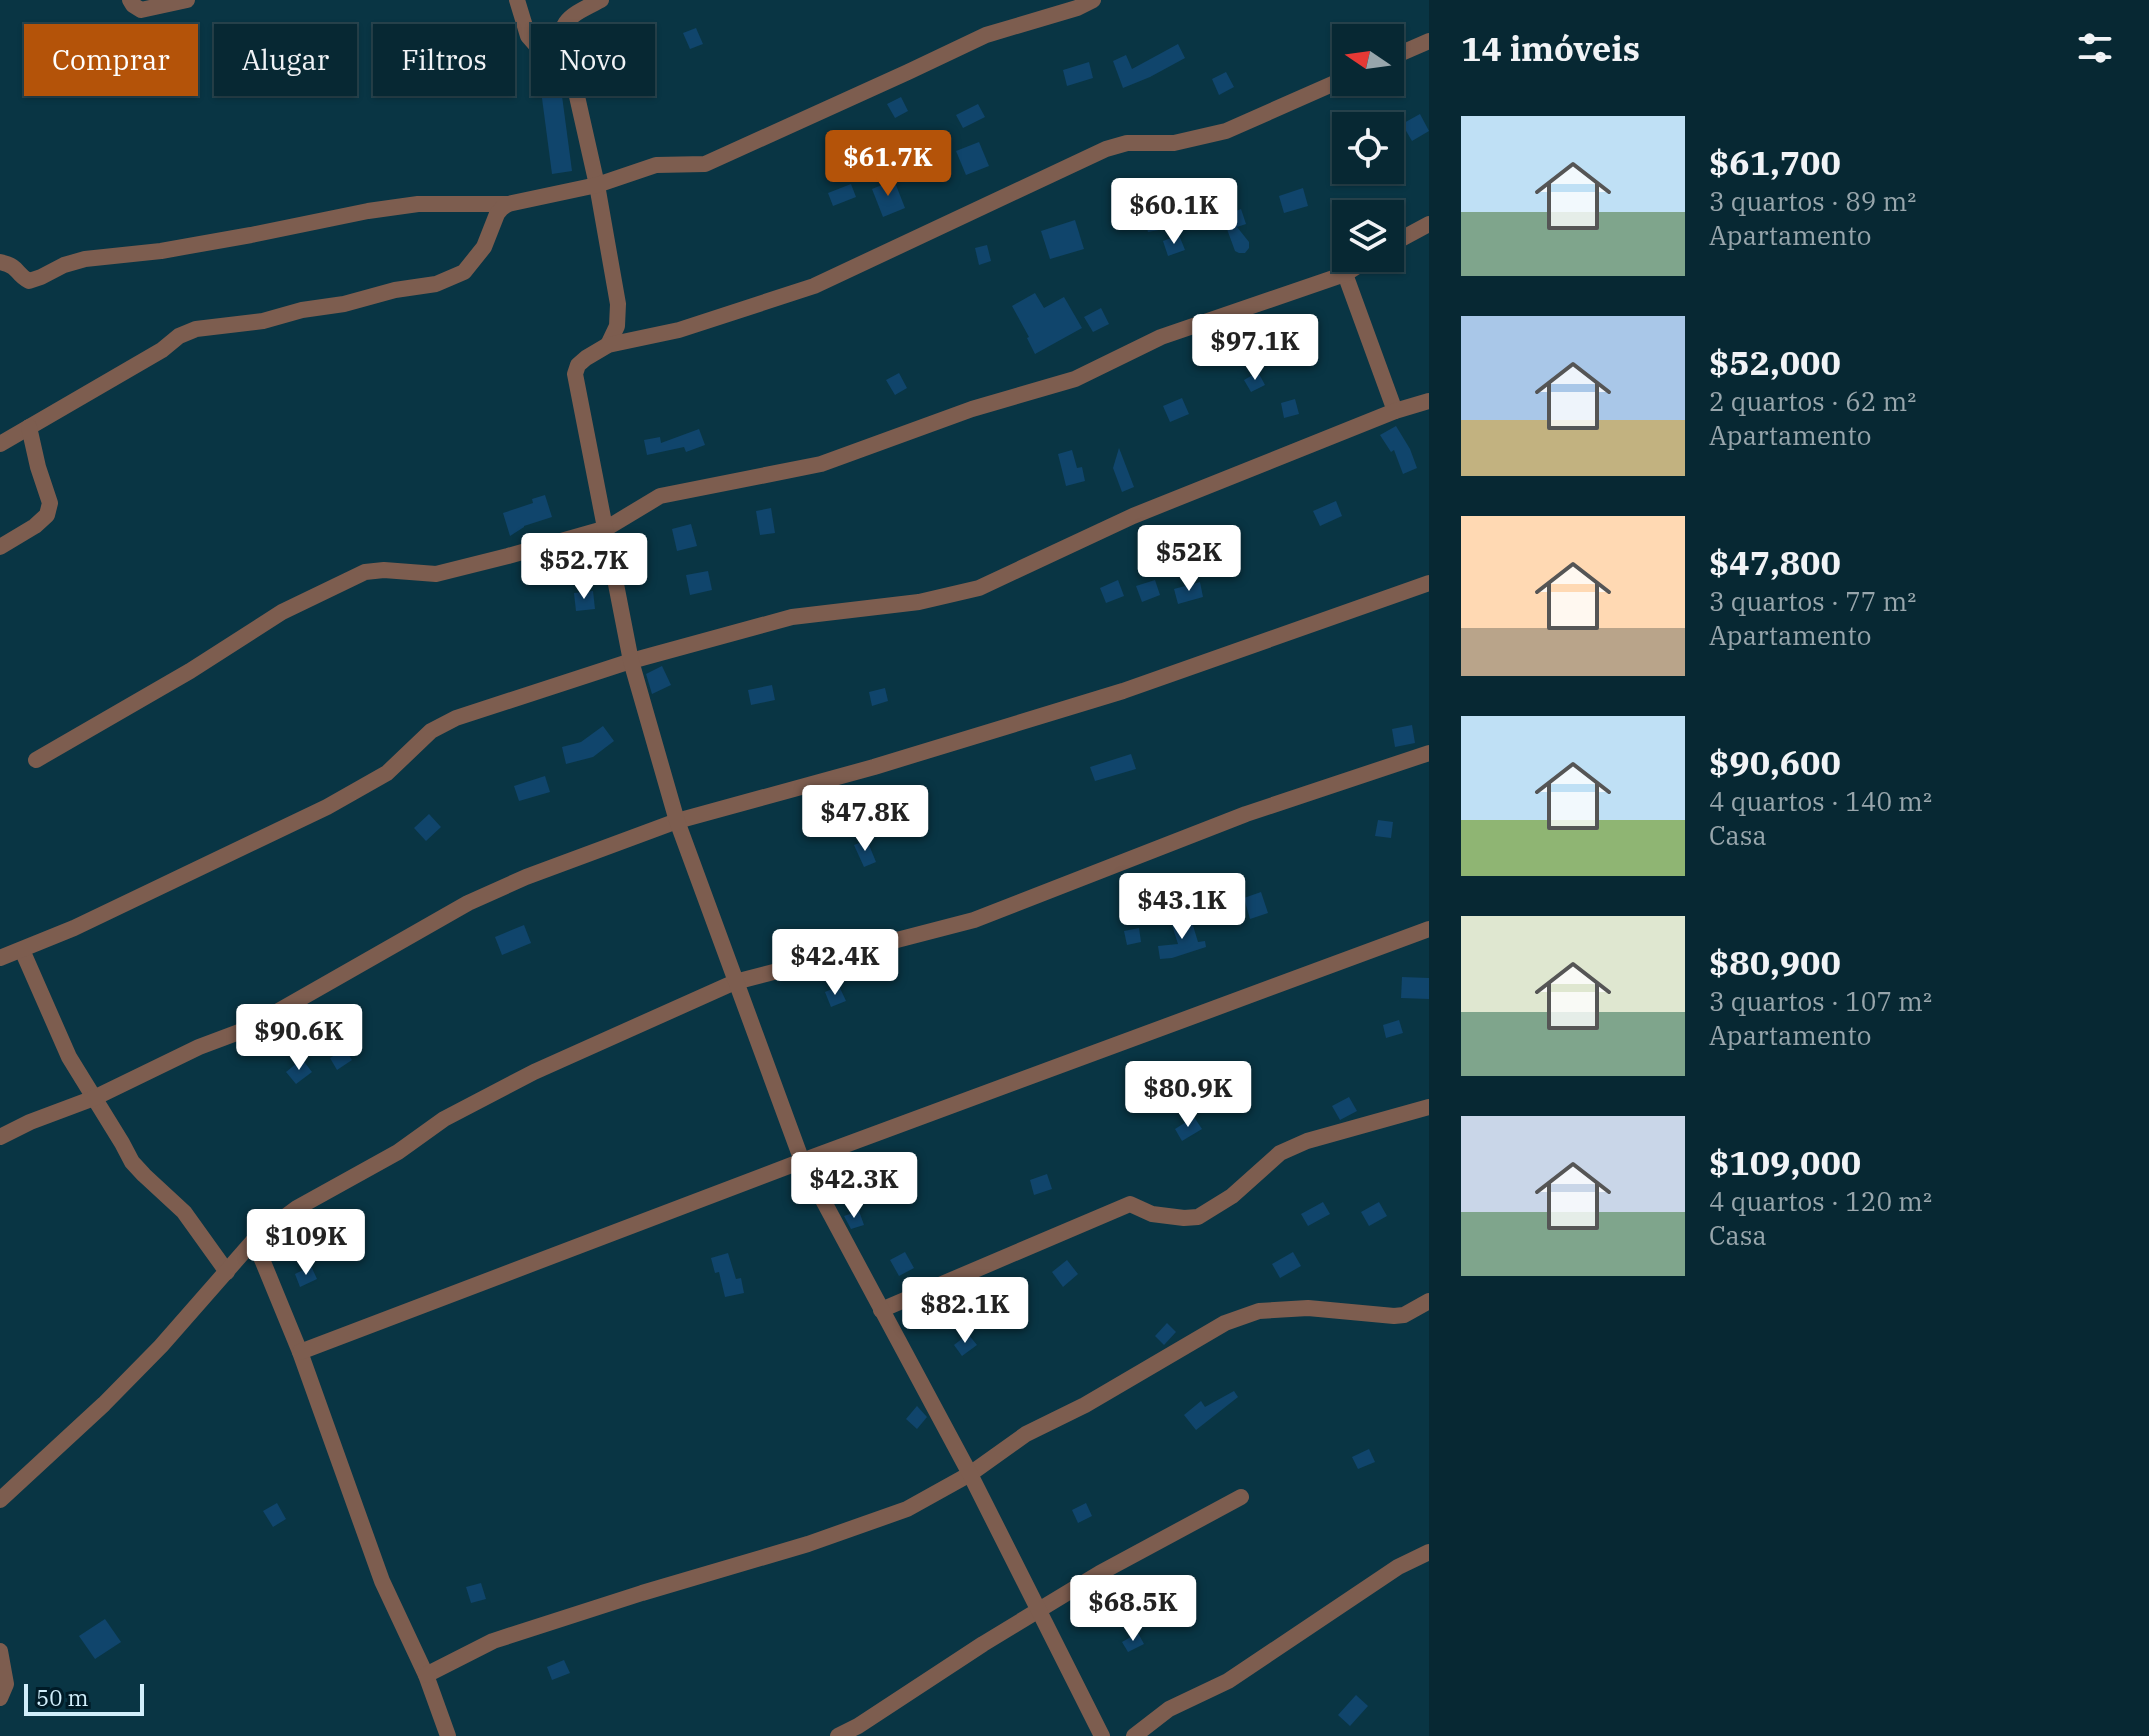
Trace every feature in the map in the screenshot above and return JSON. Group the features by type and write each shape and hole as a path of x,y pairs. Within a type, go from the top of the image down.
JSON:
{"street":[{"path":"130,0 141,10 187,0"},
{"path":"517,0 531,39"},
{"path":"564,24 575,14 601,0"},
{"path":"0,262 13,265 29,281 85,259 161,251 418,204 508,204 597,185 656,165 705,164 986,35 1077,8 1093,0"},
{"path":"1404,52 1429,41"},
{"path":"1102,1736 970,1474 802,1161 677,821 631,661 575,374 578,365 608,345 679,330 814,286 1106,149 1127,143 1174,143 1226,131 1332,84"},
{"path":"577,96 597,185 618,304 617,326 608,345"},
{"path":"0,444 162,350 179,336 196,329 263,321 302,310 344,304 395,290 436,284 464,272 484,247 497,214 508,204"},
{"path":"1404,237 1429,224"},
{"path":"36,760 190,671 282,612 365,572 384,570 436,574 607,528 660,496 821,464 972,409 1075,379 1161,337 1348,272"},
{"path":"1345,274 1395,411"},
{"path":"1,956 74,928 327,807 387,773 431,731 456,718 631,661 792,617 919,602 979,588 1133,516 1395,411 1429,401"},
{"path":"0,547 35,526 47,515 50,503 29,427"},
{"path":"0,1137 94,1098 199,1047 247,1029 468,903 526,877 677,821 874,767 1123,691 1429,583"},
{"path":"0,1500 104,1404 161,1346 254,1240 297,1208 398,1152 444,1119 534,1072 735,982 974,920 1246,814 1429,753"},
{"path":"300,1352 802,1161 1429,929"},
{"path":"22,950 69,1057 132,1162 184,1212 227,1272"},
{"path":"881,1310 1130,1204 1152,1214 1198,1217 1232,1196 1280,1153 1307,1141 1429,1107"},
{"path":"254,1240 300,1352 382,1581 426,1675 448,1736"},
{"path":"426,1675 493,1641 808,1544 907,1509 970,1474 1026,1434 1085,1405 1225,1323 1259,1311 1308,1308 1404,1315 1429,1301"},
{"path":"838,1736 1100,1573 1241,1497"},
{"path":"1134,1736 1169,1709 1228,1681 1398,1567 1429,1552"},
{"path":"0,1651 2,1689"}],"building":[{"path":"696,28 703,44 690,49 683,33"},
{"path":"1178,44 1185,58 1123,88 1113,61 1126,55 1132,69"},
{"path":"1089,62 1093,78 1067,86 1063,70"},
{"path":"1226,72 1234,87 1219,95 1212,79"},
{"path":"542,96 562,96 572,171 552,174"},
{"path":"901,97 908,111 895,118 887,104"},
{"path":"978,104 985,117 963,128 956,115"},
{"path":"1420,114 1429,131 1412,141 1404,123"},
{"path":"979,142 989,166 966,175 956,151"},
{"path":"925,149 932,162 909,175 902,161"},
{"path":"894,180 905,208 883,217 872,189"},
{"path":"851,184 856,197 833,206 828,193"},
{"path":"1303,188 1308,206 1284,213 1279,196"},
{"path":"1222,209 1226,215 1241,209 1246,224 1237,227 1249,242 1245,253 1235,251"},
{"path":"1160,213 1164,229 1148,232 1144,217"},
{"path":"1075,220 1084,249 1050,259 1041,231"},
{"path":"1179,235 1185,250 1168,256 1163,241"},
{"path":"987,245 991,261 979,265 975,248"},
{"path":"1035,293 1044,308 1064,297 1082,328 1035,354 1012,306"},
{"path":"1101,308 1109,324 1093,332 1084,317"},
{"path":"1258,372 1265,385 1251,392 1244,380"},
{"path":"899,373 907,388 895,395 886,380"},
{"path":"1182,398 1189,414 1170,422 1163,406"},
{"path":"1295,399 1299,414 1284,418 1281,403"},
{"path":"1396,426 1417,468 1403,474 1394,450 1391,452 1380,435"},
{"path":"699,429 705,445 686,452 684,447 647,455 644,440 660,437 661,443"},
{"path":"1119,448 1134,487 1122,492 1113,468"},
{"path":"1072,450 1077,468 1082,467 1085,481 1066,486 1058,454"},
{"path":"545,495 552,517 524,526 510,536 503,513 533,503 532,499"},
{"path":"1336,501 1342,516 1320,526 1313,511"},
{"path":"771,508 775,533 760,535 756,511"},
{"path":"691,524 697,546 677,551 672,529"},
{"path":"708,571 712,590 690,595 686,575"},
{"path":"1118,580 1124,596 1106,603 1100,588"},
{"path":"1155,580 1160,595 1142,602 1136,586"},
{"path":"1200,582 1203,597 1178,604 1174,589"},
{"path":"593,591 595,609 576,611 574,593"},
{"path":"662,666 671,685 652,694 646,674"},
{"path":"772,685 775,700 751,705 748,690"},
{"path":"885,688 888,701 872,706 869,692"},
{"path":"1412,725 1415,743 1395,747 1392,729"},
{"path":"603,726 614,741 593,757 566,764 562,747 581,742"},
{"path":"1131,754 1136,769 1095,781 1090,767"},
{"path":"545,776 550,792 519,801 514,786"},
{"path":"429,814 441,827 426,841 414,828"},
{"path":"1378,820 1393,822 1391,838 1375,836"},
{"path":"867,840 876,862 864,867 854,845"},
{"path":"1261,892 1268,913 1250,919 1244,898"},
{"path":"1191,919 1198,942 1205,941 1206,947 1160,959 1158,946 1178,944 1172,925"},
{"path":"524,925 531,943 502,955 495,937"},
{"path":"1139,928 1141,942 1127,945 1124,931"},
{"path":"1402,977 1429,978 1429,999 1401,998"},
{"path":"839,986 846,1001 831,1007 825,992"},
{"path":"1399,1020 1403,1033 1386,1038 1383,1025"},
{"path":"345,1049 352,1060 337,1070 330,1058"},
{"path":"302,1059 312,1072 296,1084 286,1072"},
{"path":"1349,1097 1357,1111 1340,1120 1332,1106"},
{"path":"1194,1117 1202,1129 1182,1141 1175,1129"},
{"path":"1047,1174 1052,1189 1034,1195 1030,1180"},
{"path":"1323,1202 1330,1214 1308,1226 1301,1214"},
{"path":"1379,1202 1387,1216 1369,1226 1361,1212"},
{"path":"859,1211 864,1225 851,1229 844,1216"},
{"path":"905,1252 914,1268 899,1276 890,1260"},
{"path":"1293,1252 1301,1266 1280,1278 1272,1264"},
{"path":"728,1253 736,1279 741,1278 744,1293 725,1297 719,1272 715,1273 711,1258"},
{"path":"1067,1260 1078,1274 1063,1287 1052,1272"},
{"path":"311,1266 317,1279 300,1287 295,1274"},
{"path":"1167,1323 1176,1332 1164,1345 1155,1336"},
{"path":"968,1334 977,1345 962,1356 954,1345"},
{"path":"1234,1391 1238,1397 1196,1430 1184,1415 1201,1401 1205,1407"},
{"path":"917,1406 927,1417 917,1429 906,1419"},
{"path":"1369,1449 1375,1462 1358,1469 1352,1457"},
{"path":"277,1503 286,1519 273,1527 263,1511"},
{"path":"1086,1503 1092,1516 1078,1523 1072,1510"},
{"path":"481,1583 486,1599 471,1603 466,1587"},
{"path":"105,1619 121,1642 95,1659 79,1636"},
{"path":"1138,1633 1144,1644 1128,1652 1122,1642"},
{"path":"564,1660 570,1673 552,1680 547,1667"},
{"path":"1356,1695 1368,1706 1350,1726 1338,1715"}]}
